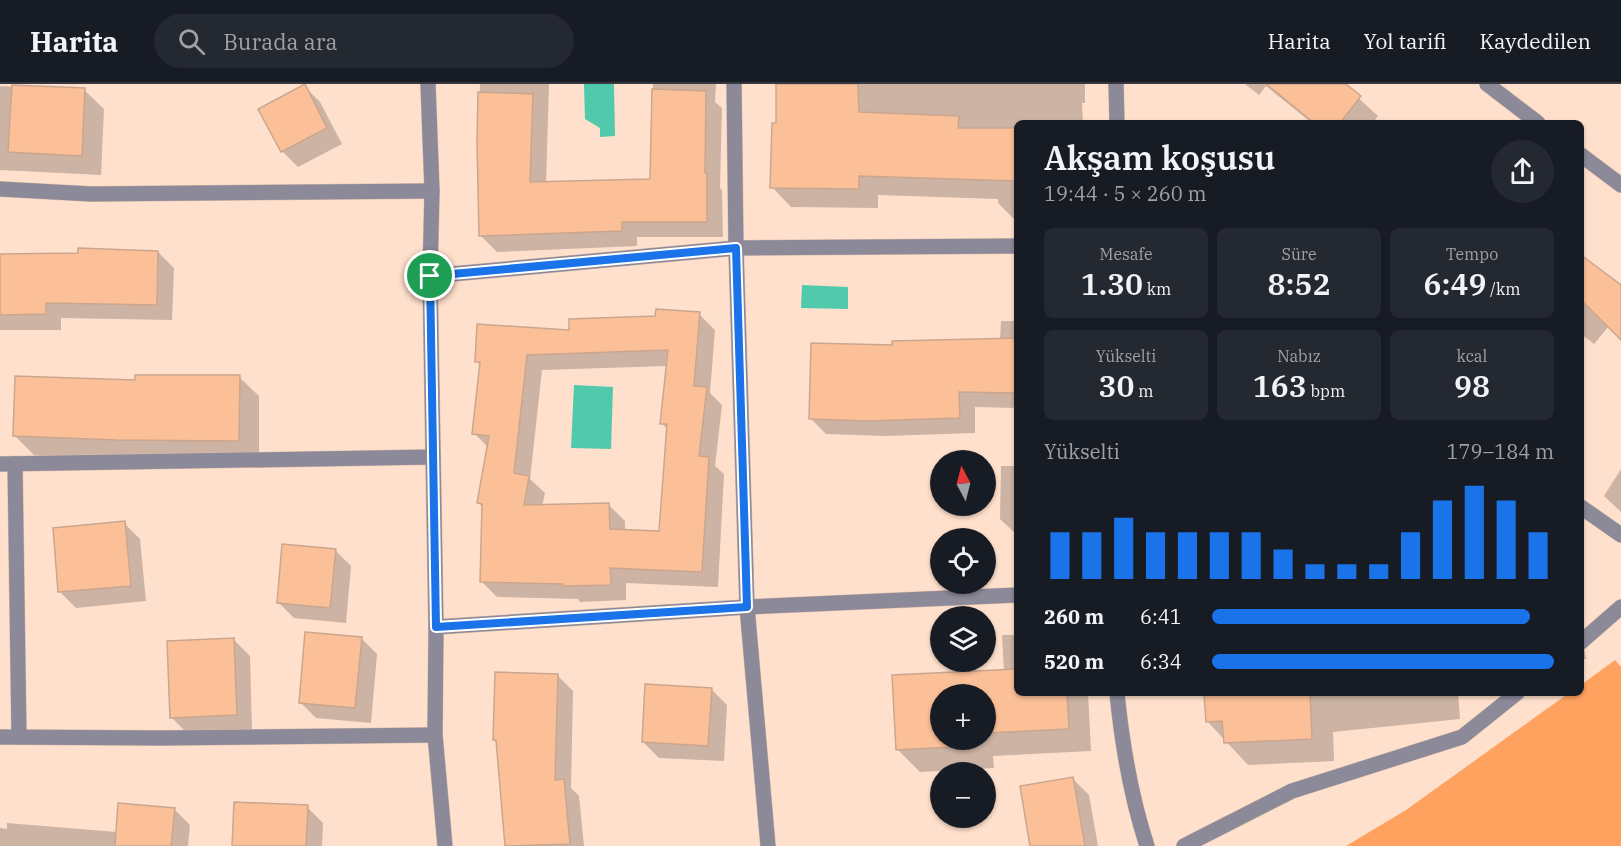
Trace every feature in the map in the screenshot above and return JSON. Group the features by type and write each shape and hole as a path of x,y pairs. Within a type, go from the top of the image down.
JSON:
{"street":[{"path":"428,84 432,191 430,276 436,627 435,735 445,846"},
{"path":"734,84 736,248 747,607 768,846"},
{"path":"1116,84 1117,120"},
{"path":"1487,84 1534,120"},
{"path":"1584,157 1621,185"},
{"path":"0,189 91,194 432,191"},
{"path":"430,276 736,248 1014,246"},
{"path":"19,737 8,464 433,457"},
{"path":"1584,509 1621,535"},
{"path":"436,627 747,607 1014,595"},
{"path":"1584,639 1621,607"},
{"path":"1118,696 1120,731 1147,846"},
{"path":"1184,846 1292,791 1462,737 1513,696"},
{"path":"0,737 435,735"}],"shaded area":[{"path":"1615,660 1621,667 1621,846 1346,846 1406,810 1565,696 1584,696 1584,683"}],"water":[{"path":"584,84 614,84 615,136 600,137 600,128 585,119"},
{"path":"802,285 848,287 848,309 801,308"},
{"path":"574,385 613,387 611,449 571,448"}],"building":[{"path":"305,84 327,128 281,152 258,109"},
{"path":"776,84 858,84 859,112 959,116 958,128 1014,128 1014,181 859,176 859,189 770,188 772,123 776,123"},
{"path":"1266,84 1346,84 1361,96 1342,120 1310,120"},
{"path":"12,85 85,88 82,156 8,152"},
{"path":"652,89 706,91 707,222 622,222 622,231 479,236 478,92 533,94 530,182 650,179"},
{"path":"78,248 158,251 157,305 46,303 46,314 0,315 0,254 78,253"},
{"path":"1584,257 1621,285 1621,340 1584,303"},
{"path":"656,309 700,312 694,386 707,387 699,456 709,457 702,572 610,568 611,585 563,586 563,584 480,582 482,504 477,503 489,436 472,434 480,362 475,362 477,324 569,330 569,319 655,316","holes":["668,350 660,424 667,424 659,531 610,529 609,503 524,505 529,476 514,473 527,355"]},
{"path":"1014,338 1014,393 959,392 960,418 868,421 809,419 811,343 892,345 892,341"},
{"path":"135,375 240,375 239,441 13,436 15,376 135,380"},
{"path":"125,521 131,586 58,592 53,528"},
{"path":"282,544 336,549 330,608 277,603"},
{"path":"305,632 362,637 355,708 299,703"},
{"path":"234,638 237,715 170,718 167,641"},
{"path":"1014,669 1014,696 1067,696 1069,729 996,733 996,684 930,684 930,748 896,750 892,675 996,672 996,670"},
{"path":"495,672 558,674 555,780 564,779 570,844 505,846 496,740 493,740"},
{"path":"645,684 712,688 708,746 642,742"},
{"path":"1204,696 1310,696 1312,739 1224,743 1222,721 1206,722"},
{"path":"1073,777 1085,846 1030,846 1020,786"},
{"path":"234,802 308,805 306,846 232,846"},
{"path":"118,803 175,808 171,846 115,846"}],"route":[{"path":"736,248 747,607 436,627 430,276 736,248"}]}
